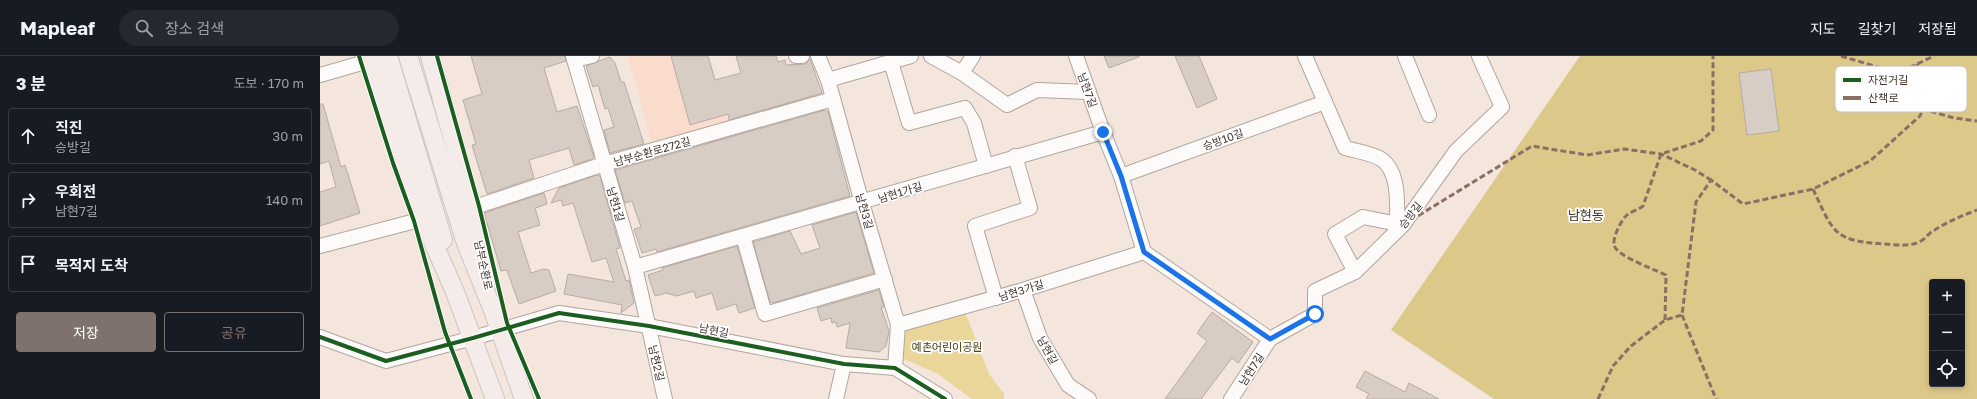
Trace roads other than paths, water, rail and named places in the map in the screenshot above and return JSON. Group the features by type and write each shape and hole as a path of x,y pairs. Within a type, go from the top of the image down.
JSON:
{"main road":[{"name":"남부순환로","path":"408,56 466,243 494,313 524,399"},
{"name":"남부순환로","path":"430,56 472,208 494,313"},
{"path":"377,57 408,124 443,241 455,292"},
{"path":"377,57 423,219 455,292 495,399"}],"street":[{"name":"남현1길","path":"592,56 574,58 635,267 649,326"},
{"path":"796,56 802,56"},
{"name":"남현3길","path":"818,56 828,80 898,325 895,368"},
{"path":"828,80 911,56"},
{"path":"932,56 962,73 1007,105 1037,90 1088,92"},
{"path":"962,73 973,56"},
{"name":"남현7길","path":"1076,56 1088,92 1121,176 1144,252"},
{"path":"1305,56 1345,148 1377,157 1386,165 1396,183 1400,224 1363,217 1335,234 1355,272"},
{"path":"1405,56 1430,116"},
{"name":"승방길","path":"1270,339 1315,314 1315,291 1355,272 1400,224 1456,151 1502,107 1478,56"},
{"path":"320,75 377,57"},
{"path":"891,62 909,123 964,108 974,123 986,166"},
{"name":"남부순환로272길","path":"472,208 604,164 833,99"},
{"name":"승방10길","path":"1121,176 1325,102"},
{"name":"남현1가길","path":"635,267 862,203 1016,156 1103,132"},
{"path":"996,298 975,226 1030,208 1016,156"},
{"path":"320,246 423,219"},
{"path":"743,236 765,314 885,279"},
{"path":"1144,252 1270,339"},
{"name":"남현3가길","path":"898,325 1023,290 1144,252"},
{"name":"남현길","path":"1023,290 1040,338 1068,385 1089,399"},
{"name":"남현길","path":"320,337 386,360 473,338 559,313 649,326 844,364 895,368 945,399"},
{"name":"남현2길","path":"649,326 665,399"},
{"name":"남현7길","path":"1231,399 1270,339"},
{"path":"836,399 844,364"}],"district":[{"name":"남현동","path":"1586,215"}],"park label":[{"name":"예촌어린이공원","path":"947,346"}]}
